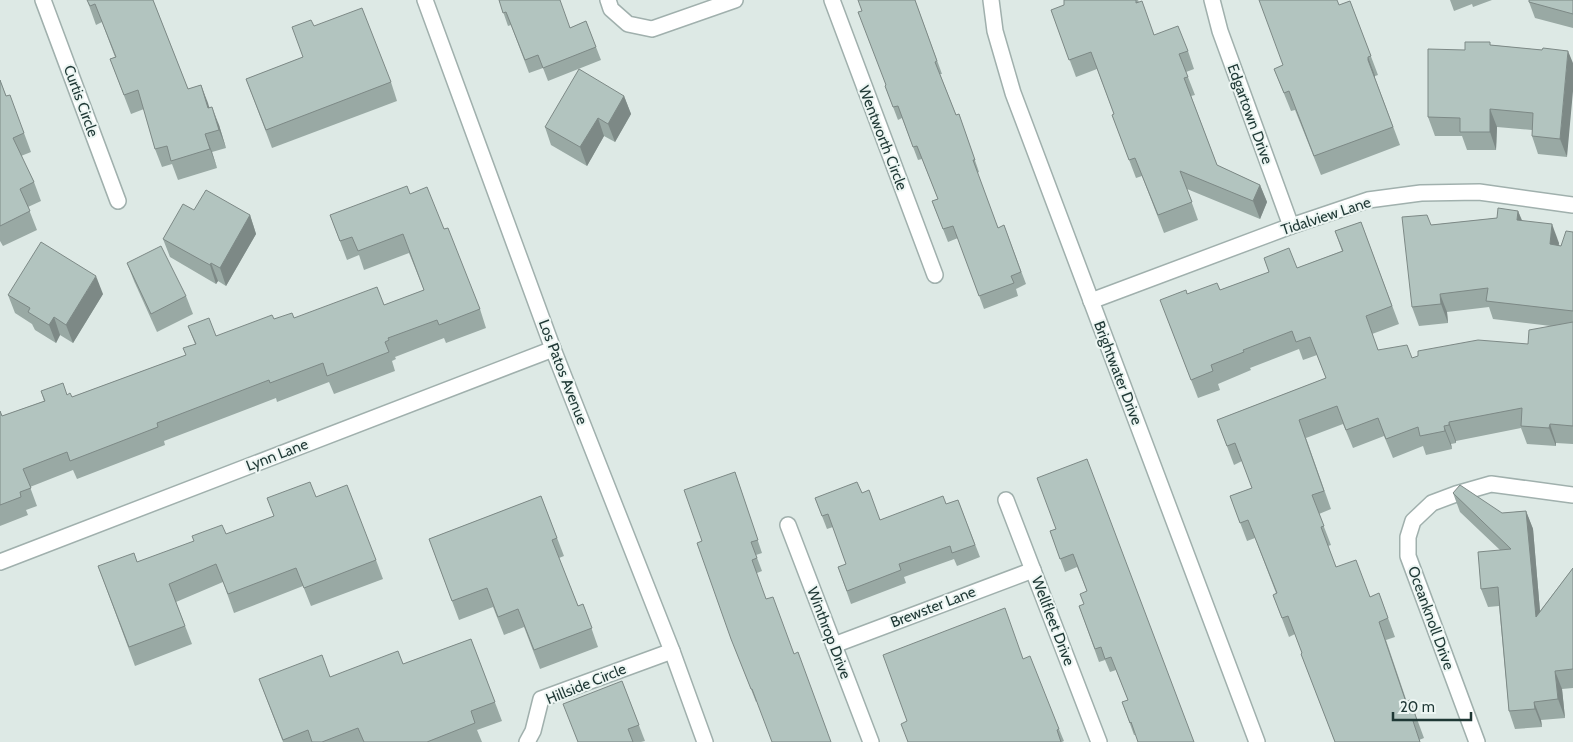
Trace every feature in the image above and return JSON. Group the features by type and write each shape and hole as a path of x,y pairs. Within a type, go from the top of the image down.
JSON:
{"street":[{"name":"Curtis Circle","path":"43,0 118,201"},
{"name":"Los Patos Avenue","path":"424,0 553,349 672,651 704,742"},
{"path":"608,0 611,8 628,24 652,29 735,0"},
{"name":"Wentworth Circle","path":"832,0 935,275"},
{"name":"Brightwater Drive","path":"991,0 994,32 1013,93 1257,742"},
{"name":"Edgartown Drive","path":"1212,0 1220,31 1291,226"},
{"name":"Tidalview Lane","path":"1091,301 1291,226 1368,200 1421,193 1479,192 1573,205"},
{"name":"Lynn Lane","path":"0,562 553,349"},
{"name":"Oceanknoll Drive","path":"1477,742 1408,556 1408,537 1413,521 1432,503 1491,484 1573,495"},
{"name":"Wellfleet Drive","path":"1006,500 1099,742"},
{"name":"Winthrop Drive","path":"788,525 871,742"},
{"name":"Brewster Lane","path":"834,645 1033,570"},
{"name":"Hillside Circle","path":"527,742 533,731 541,699 672,651"}],"building":[{"path":"87,0 153,0 188,89 201,85 208,108 212,107 219,130 205,134 210,149 171,161 167,146 155,149 138,90 124,95 110,59 116,57 95,4 90,6"},
{"path":"499,0 560,0 570,28 586,21 596,47 543,68 538,55 525,60 506,12 503,13"},
{"path":"858,0 915,0 937,61 935,62 956,115 959,114 975,160 973,160 998,228 1004,225 1021,272 1011,276 1014,283 979,296 953,226 943,229 932,201 938,199 917,146 913,147 898,106 893,107 858,12 862,11"},
{"path":"1064,0 1136,0 1136,3 1142,1 1154,35 1178,26 1188,51 1179,54 1188,77 1184,78 1217,165 1260,185 1253,201 1180,171 1192,202 1158,215 1135,158 1129,160 1091,52 1069,60 1051,10 1064,5"},
{"path":"1259,0 1337,0 1339,5 1350,1 1371,56 1368,57 1368,60 1393,127 1314,156 1289,91 1284,93 1274,69 1283,65"},
{"path":"1529,0 1573,0 1573,14 1529,2"},
{"path":"362,8 391,82 266,130 246,79 303,57 292,27 311,20 314,26"},
{"path":"1465,42 1490,42 1490,45 1568,51 1560,139 1532,136 1533,113 1490,109 1490,132 1460,132 1460,118 1428,117 1428,49 1465,50"},
{"path":"579,69 624,96 608,124 598,118 580,147 545,127"},
{"path":"0,80 6,96 10,95 24,133 13,138 34,182 20,189 30,211 0,226"},
{"path":"407,186 410,194 427,187 444,229 448,228 480,309 439,325 437,320 388,338 389,340 385,342 389,352 327,376 323,363 270,383 269,380 157,423 158,427 70,461 67,452 23,469 31,488 20,492 21,497 0,505 0,411 2,416 45,401 41,391 63,383 67,395 70,393 72,397 186,355 183,348 196,344 188,326 209,318 216,336 272,315 274,319 292,313 294,318 377,287 384,305 424,290 403,234 358,251 352,237 340,241 330,215"},
{"path":"206,190 250,215 220,268 211,263 210,265 163,239 183,204 194,210"},
{"path":"1498,208 1518,211 1517,220 1552,224 1550,244 1561,246 1566,231 1573,232 1573,311 1486,301 1488,288 1440,294 1441,304 1412,307 1402,217 1427,215 1431,225 1497,218"},
{"path":"1361,222 1392,306 1366,316 1378,350 1407,345 1412,358 1418,356 1418,351 1478,340 1528,344 1529,330 1573,322 1573,426 1550,424 1549,428 1521,426 1522,408 1449,422 1449,425 1444,426 1445,431 1420,436 1418,427 1386,439 1378,418 1346,430 1337,406 1299,420 1324,491 1312,495 1324,526 1321,527 1336,567 1356,560 1370,597 1379,593 1388,618 1379,622 1406,702 1410,700 1417,720 1413,721 1420,742 1335,742 1288,616 1282,618 1273,595 1277,593 1248,520 1240,523 1230,496 1252,488 1235,443 1227,446 1217,420 1326,378 1310,337 1296,342 1292,331 1211,365 1213,371 1191,380 1160,300 1186,290 1187,294 1217,283 1220,290 1269,272 1264,258 1289,248 1297,268 1343,251 1335,231"},
{"path":"41,242 96,276 66,325 54,317 49,325 28,312 30,308 8,295"},
{"path":"161,246 186,296 151,314 127,263"},
{"path":"1087,459 1194,742 1138,742 1122,702 1128,700 1111,657 1105,659 1101,647 1095,649 1079,606 1084,604 1080,594 1087,591 1073,554 1060,559 1050,531 1056,529 1037,478"},
{"path":"735,472 758,540 751,542 757,558 752,560 766,599 773,597 794,654 798,652 831,742 772,742 731,639 697,543 702,541 684,490"},
{"path":"310,482 316,497 347,485 376,560 304,588 296,568 228,594 216,564 169,584 185,626 129,647 98,566 134,553 137,562 194,541 192,536 222,525 226,534 274,516 267,498"},
{"path":"857,482 862,493 869,490 880,520 943,496 946,504 958,500 975,545 952,553 950,546 899,564 901,570 847,591 838,567 846,564 828,514 822,516 815,498"},
{"path":"1460,485 1502,513 1526,511 1536,617 1573,568 1573,669 1555,671 1558,699 1534,702 1535,709 1509,711 1498,587 1481,589 1478,552 1511,549 1453,493"},
{"path":"541,496 557,538 552,540 578,606 583,604 592,628 534,650 518,609 498,617 487,588 452,601 429,539"},
{"path":"1005,608 1023,659 1030,656 1059,729 1057,730 1061,742 908,742 901,724 907,721 883,655"},
{"path":"471,639 495,702 471,711 475,723 427,742 364,742 358,728 322,742 312,742 308,730 283,740 259,679 322,655 330,677 398,651 403,664"},
{"path":"622,681 639,725 628,729 633,742 578,742 563,704"}]}
